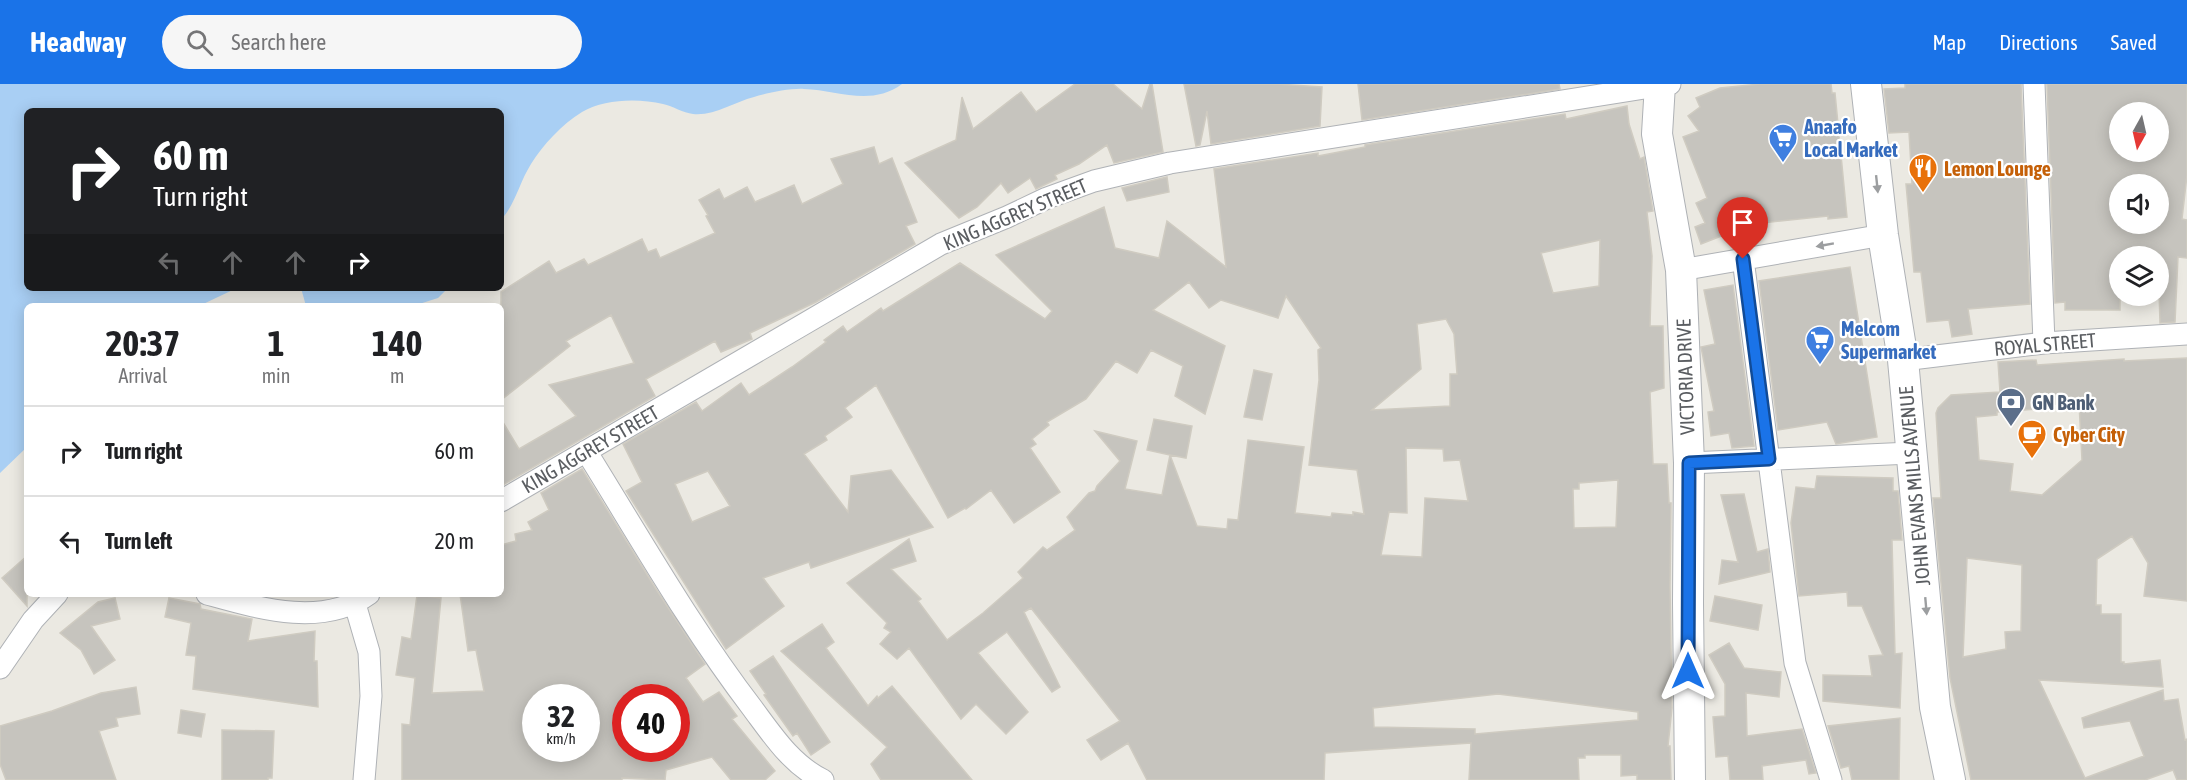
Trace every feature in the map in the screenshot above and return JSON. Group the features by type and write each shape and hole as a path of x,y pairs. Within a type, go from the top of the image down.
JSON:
{"street":[{"name":"VICTORIA DRIVE","path":"1660,84 1657,134 1681,270 1689,463 1690,780"},
{"name":"KING AGGREY STREET","path":"504,499 941,244 1047,198 1094,181 1170,163 1670,84"},
{"name":"JOHN EVANS MILLS AVENUE","path":"1866,84 1883,235 1903,360 1935,707 1950,780"},
{"path":"2034,84 2044,343"},
{"path":"1681,270 1883,235"},
{"path":"1743,259 1795,663 1831,780"},
{"name":"ROYAL STREET","path":"1903,360 2044,343 2187,334"},
{"path":"586,451 681,606 728,676 789,756 823,780"},
{"path":"1689,463 1911,453"},
{"path":"0,668 33,620 54,597"},
{"path":"217,597 281,612 313,612 362,599 369,652 371,696 364,780"}],"water":[{"path":"0,84 902,84 878,95 866,96 804,89 786,90 759,95 717,111 701,114 643,101 600,104 582,112 567,123 541,150 527,171 504,216 504,108 24,108 24,291 231,291 205,303 24,303 24,450 0,473"},
{"path":"302,291 445,291 438,298 422,303 305,303"}],"building":[{"path":"1075,84 1113,84 1142,109 1150,84 1152,84 1163,152 1114,163 1107,145 1079,164 1055,175 1057,179 1036,189 1030,178 1008,193 1001,183 977,207 959,218 905,163 956,140 962,97 973,129 1021,92 1036,112"},
{"path":"1184,84 1277,84 1322,87 1320,126 1211,144 1207,111 1200,145 1196,146"},
{"path":"1358,84 1559,84 1560,89 1362,120"},
{"path":"1760,84 1831,84 1832,93 1835,93 1847,217 1828,219 1828,216 1743,225 1744,227 1701,244 1695,227 1705,223 1696,203 1707,198 1683,137 1699,131 1688,116 1700,107 1696,98 1720,88"},
{"path":"1905,84 2021,84 2030,304 1968,309 1972,334 1952,337 1949,320 1927,322 1921,272 1914,272 1906,184 1912,184 1909,132 1889,133 1884,89 1905,88"},
{"path":"2047,84 2187,84 2187,175 2182,219 2187,220 2187,258 2178,257 2175,322 2160,323 2159,306 2169,306 2169,246 2109,246 2109,306 2120,306 2120,310 2065,310 2065,302 2055,303"},
{"path":"1627,106 1629,124 1640,159 1644,157 1653,211 1647,212 1652,256 1650,326 1663,326 1664,388 1650,392 1653,464 1667,464 1669,503 1671,503 1672,708 1668,746 1670,746 1671,780 1637,780 1637,775 1621,776 1621,755 1585,755 1585,758 1578,758 1579,780 1469,780 1471,743 1325,753 1324,780 1147,780 1128,743 1101,760 1087,740 1120,721 1031,608 1024,612 1060,687 1052,692 1007,632 978,653 1028,712 1006,734 976,704 961,719 909,648 897,659 880,644 891,632 884,628 887,623 847,583 909,539 916,561 891,569 921,599 918,601 947,640 983,613 1023,578 1018,572 1043,547 1047,550 1075,530 1067,517 1089,493 1095,491 1120,461 1095,431 1137,441 1125,489 1162,495 1170,455 1197,526 1227,529 1228,519 1238,520 1248,440 1304,447 1295,513 1331,517 1332,513 1364,514 1357,470 1309,465 1319,380 1318,350 1321,348 1286,296 1278,318 1221,300 1209,308 1189,282 1153,310 1225,346 1205,414 1175,396 1183,366 1151,350 1137,373 1116,361 1086,399 1047,422 1049,425 1032,439 1036,444 1030,448 1060,492 1014,523 991,490 966,509 948,518 876,385 845,408 852,417 825,436 827,440 804,454 848,512 851,476 891,470 933,527 811,568 809,562 763,578 784,606 726,649 626,491 642,482 623,444 696,402 702,411 741,383 749,395 792,367 826,342 824,340 843,326 847,332 881,308 883,311 960,263 1045,319 1052,311 996,255 1104,207 1115,248 1159,258 1167,221 1226,267 1214,169 1318,153 1318,156 1365,147 1365,145 1565,114 1566,119","holes":["1600,240 1599,286 1553,293 1541,253","1446,319 1454,334 1457,374 1450,374 1450,406 1372,410 1421,369 1417,324","1406,448 1443,449 1444,461 1460,460 1468,501 1425,498 1422,557 1381,555 1389,512 1407,513","708,471 730,506 692,522 675,484","1618,480 1616,527 1574,528 1573,489 1579,489 1579,483","1498,694 1638,712 1638,720 1475,734 1475,729 1374,727 1373,708"]},
{"path":"874,147 879,164 892,158 917,222 906,226 915,244 816,302 750,333 752,339 721,352 715,341 646,379 655,396 504,484 504,424 519,449 576,416 549,385 634,363 611,315 566,341 570,346 504,398 504,303 501,303 501,292 549,261 556,273 584,259 588,265 642,239 648,252 656,249 660,258 715,233 699,200 719,189 724,199 747,187 755,202 794,185 802,204 843,184 831,159"},
{"path":"1167,177 1169,192 1127,201 1122,188"},
{"path":"1850,267 1877,437 1836,444 1827,422 1778,430 1759,281"},
{"path":"1733,285 1754,446 1732,448 1729,433 1711,436 1708,412 1714,411 1701,347 1715,344 1704,290"},
{"path":"2187,358 2187,601 2144,596 2148,563 2132,536 2097,559 2096,605 2101,605 2101,614 2121,614 2121,662 2124,664 2160,660 2163,687 2039,680 2085,778 2144,756 2130,721 2084,728 2082,718 2163,690 2164,701 2178,699 2185,740 2187,739 2187,780 2177,780 2173,770 2145,780 1971,780 1950,678 1933,498 1941,498 1936,413 1951,395 2000,392 1998,362 2036,360 2037,365 2124,359 2124,361","holes":["2079,403 2082,460 2042,495 2010,491 2013,464 1979,460 1976,417 1997,415 1997,412 2039,409 2039,405","1967,558 2022,565 2021,631 2005,632 2006,649 1963,657"]},
{"path":"1254,370 1272,374 1262,420 1244,417"},
{"path":"1154,419 1192,426 1186,458 1147,450"},
{"path":"582,469 705,664 686,678 703,702 719,692 737,716 732,719 775,771 765,780 731,780 712,757 666,770 665,780 622,778 622,780 402,780 402,724 410,725 415,678 396,675 402,637 411,639 417,597 441,598 432,693 484,691 476,650 468,651 460,597 504,597 504,544 516,541 515,534 532,530 528,522 549,510 541,493"},
{"path":"1817,476 1893,478 1893,491 1898,491 1902,540 1892,540 1895,654 1902,653 1900,708 1823,701 1823,675 1872,676 1869,656 1883,655 1862,606 1848,606 1847,592 1799,596 1791,523 1796,487 1815,489"},
{"path":"1744,494 1757,552 1768,549 1770,572 1719,584 1722,560 1738,562 1721,495"},
{"path":"24,559 24,597 27,597 27,606 2,578"},
{"path":"1715,596 1762,605 1758,630 1710,621"},
{"path":"115,598 120,619 91,626 115,660 94,674 81,650 60,633 98,602"},
{"path":"169,598 200,604 201,609 252,619 248,641 315,631 314,661 317,661 318,707 193,689 196,656 186,655 191,623 165,617"},
{"path":"822,624 834,642 826,648 868,706 877,696 878,698 892,686 972,780 881,780 871,764 887,747 781,651"},
{"path":"1729,643 1744,668 1781,672 1779,697 1746,693 1747,736 1802,729 1816,773 1809,774 1806,760 1762,766 1763,780 1730,780 1728,756 1716,757 1713,717 1725,716 1725,684 1709,655"},
{"path":"773,656 830,742 811,755 797,733 793,736 750,671"},
{"path":"136,687 140,714 116,718 118,726 99,731 116,780 6,780 0,764 0,726 52,711 101,693"},
{"path":"181,710 205,714 201,737 178,733"},
{"path":"1900,718 1899,780 1852,780 1849,766 1841,768 1828,726"},
{"path":"222,730 274,731 272,778 268,780 222,780"}],"place":[{"name":"Anaafo Local Market","path":"1783,164"},
{"name":"Lemon Lounge","path":"1923,194"},
{"name":"Melcom Supermarket","path":"1820,366"},
{"name":"GN Bank","path":"2011,428"},
{"name":"Cyber City","path":"2032,460"}],"route":[{"path":"1688,671 1689,463 1769,459 1743,259"}]}
